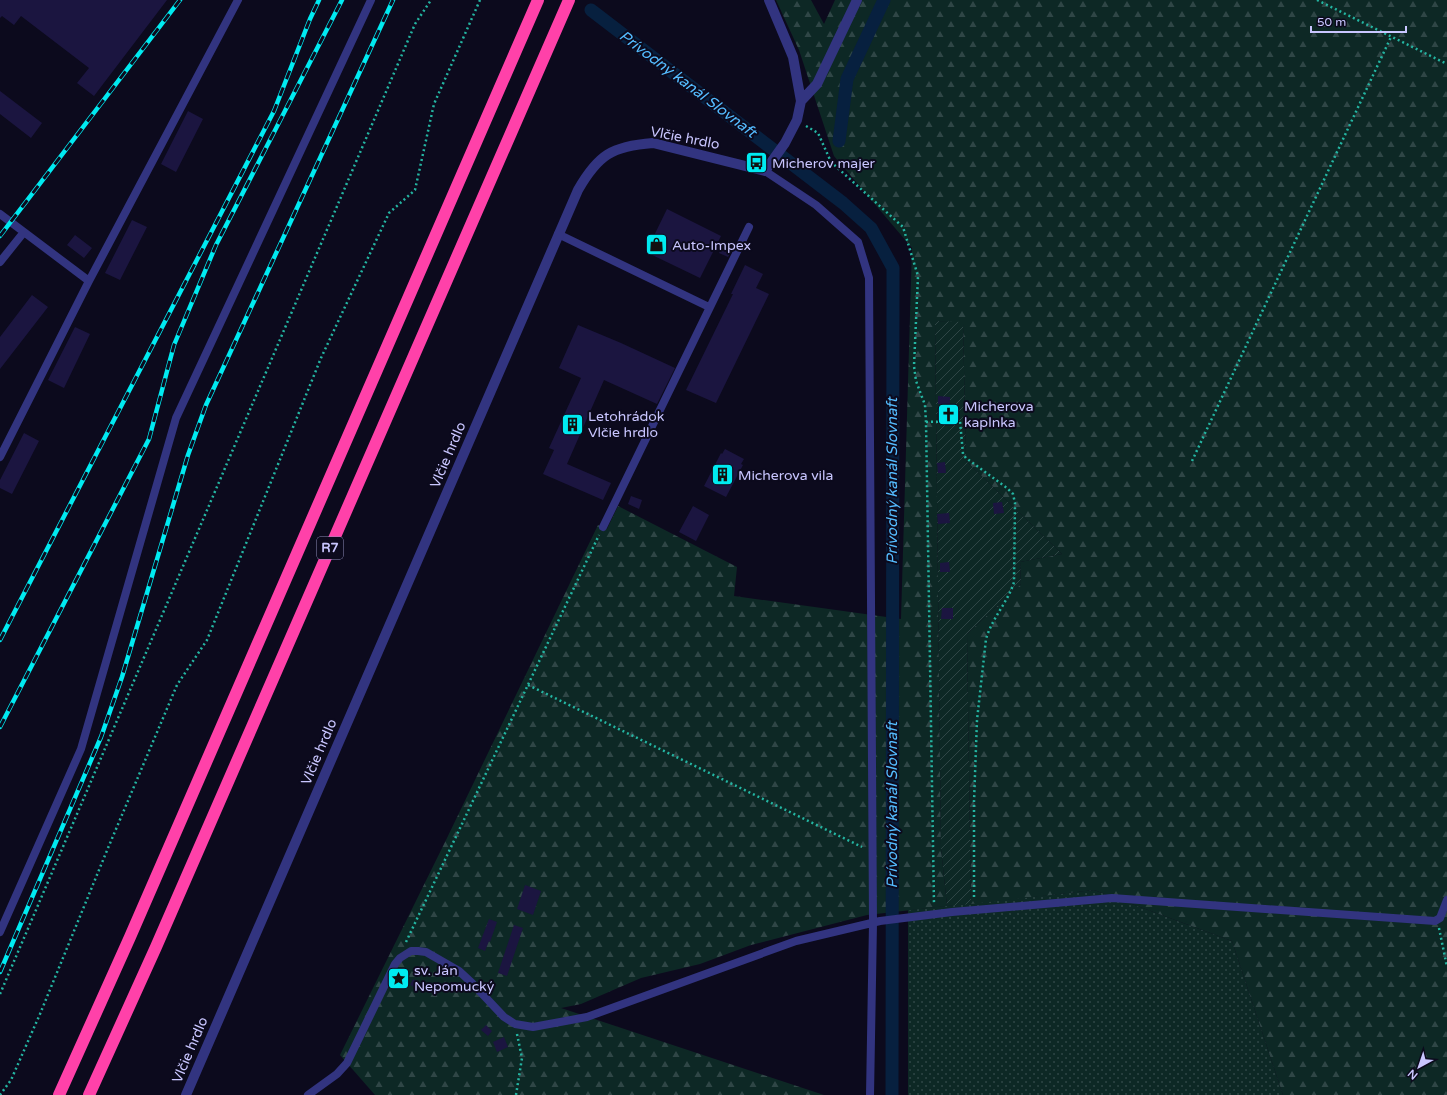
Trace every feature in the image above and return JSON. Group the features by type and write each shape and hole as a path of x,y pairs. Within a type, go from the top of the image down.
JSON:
{"highway":[{"name":"R7","path":"59,1095 133,930 538,0"},
{"name":"R7","path":"89,1095 156,947 569,0"}],"street":[{"path":"768,167 785,143 797,120 801,100 793,58 769,0"},
{"path":"801,100 817,84 857,0"},
{"name":"Vlčie hrdlo","path":"186,1095 558,234 587,174 595,164 607,154 636,144 653,143 768,167"}],"lane":[{"path":"0,457 89,281 238,0"},
{"path":"0,932 81,749 176,418 370,0"},
{"path":"768,167 816,205 858,242 869,278 872,852 877,922 870,1095"},
{"path":"0,214 89,281"},
{"path":"603,527 748,227"},
{"path":"0,262 24,232"},
{"path":"558,234 709,307"},
{"path":"308,1095 337,1074 347,1062 395,964 400,958 411,952 418,951 434,956 459,971 504,1017 515,1024 533,1027 587,1017 796,941 877,922 904,918 974,910 1112,898 1430,921 1438,920 1442,915 1447,900"}],"path":[{"path":"0,994 415,24 431,0"},
{"path":"0,1095 11,1080 40,1014 177,685 207,640 321,358 389,214 415,190 434,104 480,0"},
{"path":"1317,0 1447,64"},
{"path":"1192,461 1392,37"},
{"path":"797,120 818,133 831,162 903,227 918,276 914,366 916,381 925,405 926,422 934,914"},
{"path":"926,422 960,421 962,450 966,458 1007,488 1012,494 1015,503 1014,582 1010,593 987,635 977,720 974,802 974,910"},
{"path":"395,964 603,527"},
{"path":"528,685 872,852"},
{"path":"1438,920 1447,967"},
{"path":"515,1024 522,1058 516,1095"}],"green space":[{"path":"776,0 811,0 824,24 835,0 1447,0 1447,1095 1283,1095 1232,941 1094,890 971,904 967,634 1021,584 1020,562 1062,554 966,461 963,323 935,321 941,848 947,906 867,915 751,945 700,964 641,978 581,1004 561,1008 824,1095 375,1095 340,1055 447,838 598,525 607,529 618,506 737,567 734,596 901,619 912,248 834,156 799,50"},
{"path":"935,321 963,322 966,461 1062,554 1020,562 1021,584 967,634 971,904 947,906 941,848"},
{"path":"1094,890 1232,941 1283,1095 908,1095 908,910"}],"building":[{"path":"0,0 167,0 94,96 77,83 89,68 21,16 14,25 2,16 0,18"},
{"path":"0,91 42,123 31,138 0,114"},
{"path":"188,111 203,119 176,172 161,164"},
{"path":"667,209 721,236 700,278 646,252"},
{"path":"132,220 147,227 120,280 105,273"},
{"path":"75,235 92,248 84,258 67,245"},
{"path":"723,246 732,250 728,257 719,253"},
{"path":"745,265 763,274 756,288 769,294 716,403 686,390 733,294 731,294"},
{"path":"32,295 48,307 0,369 0,337"},
{"path":"578,325 675,368 657,404 604,380 567,464 611,483 603,500 543,474 554,450 549,448 581,378 559,368"},
{"path":"75,327 90,334 64,388 48,380"},
{"path":"938,396 950,397 950,404 938,404"},
{"name":"Micherova kaplnka","path":"951,410 954,414 947,419 945,414"},
{"path":"24,433 39,441 12,494 0,488 0,480"},
{"name":"Micherova vila","path":"725,449 744,459 741,464 743,465 726,497 704,486 721,453 722,454"},
{"path":"945,462 946,473 938,473 937,463"},
{"path":"631,496 642,500 639,509 628,504"},
{"path":"1002,502 1004,513 994,514 993,503"},
{"path":"693,506 709,515 696,541 679,532"},
{"path":"949,513 950,523 938,524 937,514"},
{"path":"949,562 950,572 940,572 940,563"},
{"path":"942,608 953,608 953,619 941,619"},
{"path":"525,885 541,891 533,915 517,909"},
{"path":"489,919 497,922 485,951 478,948"},
{"path":"514,925 523,928 507,976 498,973"},
{"path":"413,979 421,984 418,989 410,985"},
{"path":"486,1025 492,1031 488,1036 481,1030"},
{"path":"504,1037 508,1047 497,1052 493,1042"}],"waterway":[{"path":"839,141 847,79 884,0"},
{"name":"Prívodný kanál Slovnaft","path":"591,10 843,203 871,228 893,268 892,1095"}],"railway":[{"path":"0,236 180,0"},
{"path":"0,640 274,111 310,19 319,0"},
{"path":"0,727 149,439 174,345 216,245 342,0"},
{"path":"0,972 101,737 122,677 188,455 206,405 393,0"}],"place":[{"name":"Micherov majer","path":"757,163"},
{"name":"Auto-Impex","path":"657,245"},
{"name":"Micherova kaplnka","path":"949,414"},
{"name":"Letohrádok Vlčie hrdlo","path":"572,424"},
{"name":"Micherova vila","path":"723,475"},
{"name":"sv. Ján Nepomucký","path":"398,978"}]}
